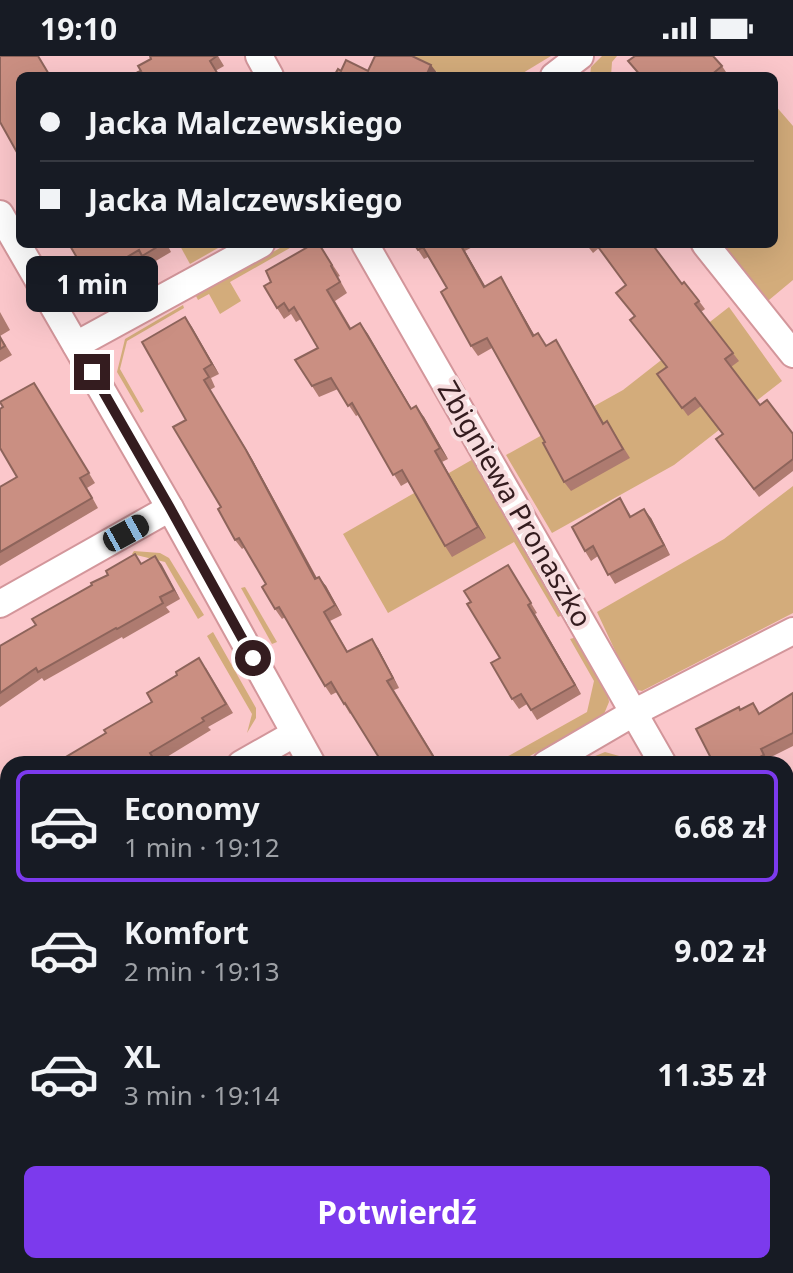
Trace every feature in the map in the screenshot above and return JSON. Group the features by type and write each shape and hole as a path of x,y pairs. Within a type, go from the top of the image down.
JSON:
{"street":[{"path":"0,214 16,242"},
{"path":"20,248 170,508 307,756"},
{"path":"76,345 254,248"},
{"name":"Zbigniewa Pronaszko","path":"367,248 659,756"},
{"path":"708,248 793,354"},
{"path":"0,604 170,508"},
{"path":"560,756 635,712 793,631"},
{"path":"255,756 294,734"}],"shaded area":[{"path":"402,56 551,56 525,72 437,72"},
{"path":"602,56 617,56 612,62 611,72 590,72 591,67"},
{"path":"778,109 793,126 793,280 763,305 716,248 778,248"},
{"path":"181,248 218,248 190,264"},
{"path":"280,248 290,248 230,282 241,301 220,314 209,294 198,300 196,296"},
{"path":"183,305 184,308 127,341 120,369 144,411 141,413 117,372 125,339"},
{"path":"729,307 782,381 674,465 552,533 506,455 623,390"},
{"path":"475,458 565,614 558,617 514,542 388,613 343,534"},
{"path":"793,486 793,613 642,691 633,689 597,612 724,539"},
{"path":"134,551 160,553 169,558 204,615 198,619 165,562 132,554"},
{"path":"245,587 277,642 272,644 241,588"},
{"path":"213,632 256,708 256,718 247,733 252,714 207,636"},
{"path":"577,637 607,689 609,702 604,714 530,756 508,756 587,712 594,681 570,639"},
{"path":"605,752 619,756 595,756"}],"building":[{"path":"0,56 38,56 48,72 16,72 16,151 0,122"},
{"path":"150,56 217,56 210,61 217,72 138,72 141,71 138,66 151,59"},
{"path":"375,56 412,56 431,65 428,72 336,72 338,69 341,71 346,60 368,71"},
{"path":"635,56 713,56 722,66 715,72 638,72 628,61"},
{"path":"71,248 155,248 142,256 139,250 100,273 98,269 93,272 89,265 83,268"},
{"path":"306,248 321,248 340,282 327,290 350,329 360,323 411,409 416,406 440,448 435,451 478,527 445,546 402,470 393,475 352,403 348,406 331,378 312,386 295,360 318,348 294,307 289,311 284,303 277,308 264,286 271,282 266,271"},
{"path":"424,248 462,248 484,287 501,277 533,336 538,333 546,346 556,340 603,424 607,421 623,449 564,482 487,338 471,346 441,292 447,288"},
{"path":"599,248 655,248 699,301 695,304 733,353 725,359 760,405 767,400 793,434 793,459 754,489 716,439 723,434 695,398 682,408 657,374 667,367 630,320 635,316 616,293 626,285"},
{"path":"185,317 212,364 204,369 209,377 204,380 246,450 315,579 319,577 335,605 324,612 347,652 372,639 393,678 387,681 433,756 378,756 331,682 325,686 279,607 275,609 262,587 266,584 239,538 235,540 218,509 221,507 173,427 186,420 142,342"},
{"path":"34,383 89,473 80,478 92,498 0,552 0,487 17,477 0,448 0,409 3,407 0,402"},
{"path":"620,498 630,517 644,509 664,545 608,575 593,546 585,551 572,527"},
{"path":"135,554 141,564 155,556 174,590 160,597 163,603 38,672 36,668 0,693 0,646 36,625 32,619 108,575 106,571"},
{"path":"508,565 575,685 531,710 521,694 512,699 491,663 500,658 467,604 471,602 464,591"},
{"path":"199,658 226,704 150,753 152,756 67,756 152,702 147,693 177,675 176,672"},
{"path":"793,693 793,733 761,749 762,756 710,756 696,729 753,703 759,714"}],"route":[{"path":"92,372 253,658"}]}
